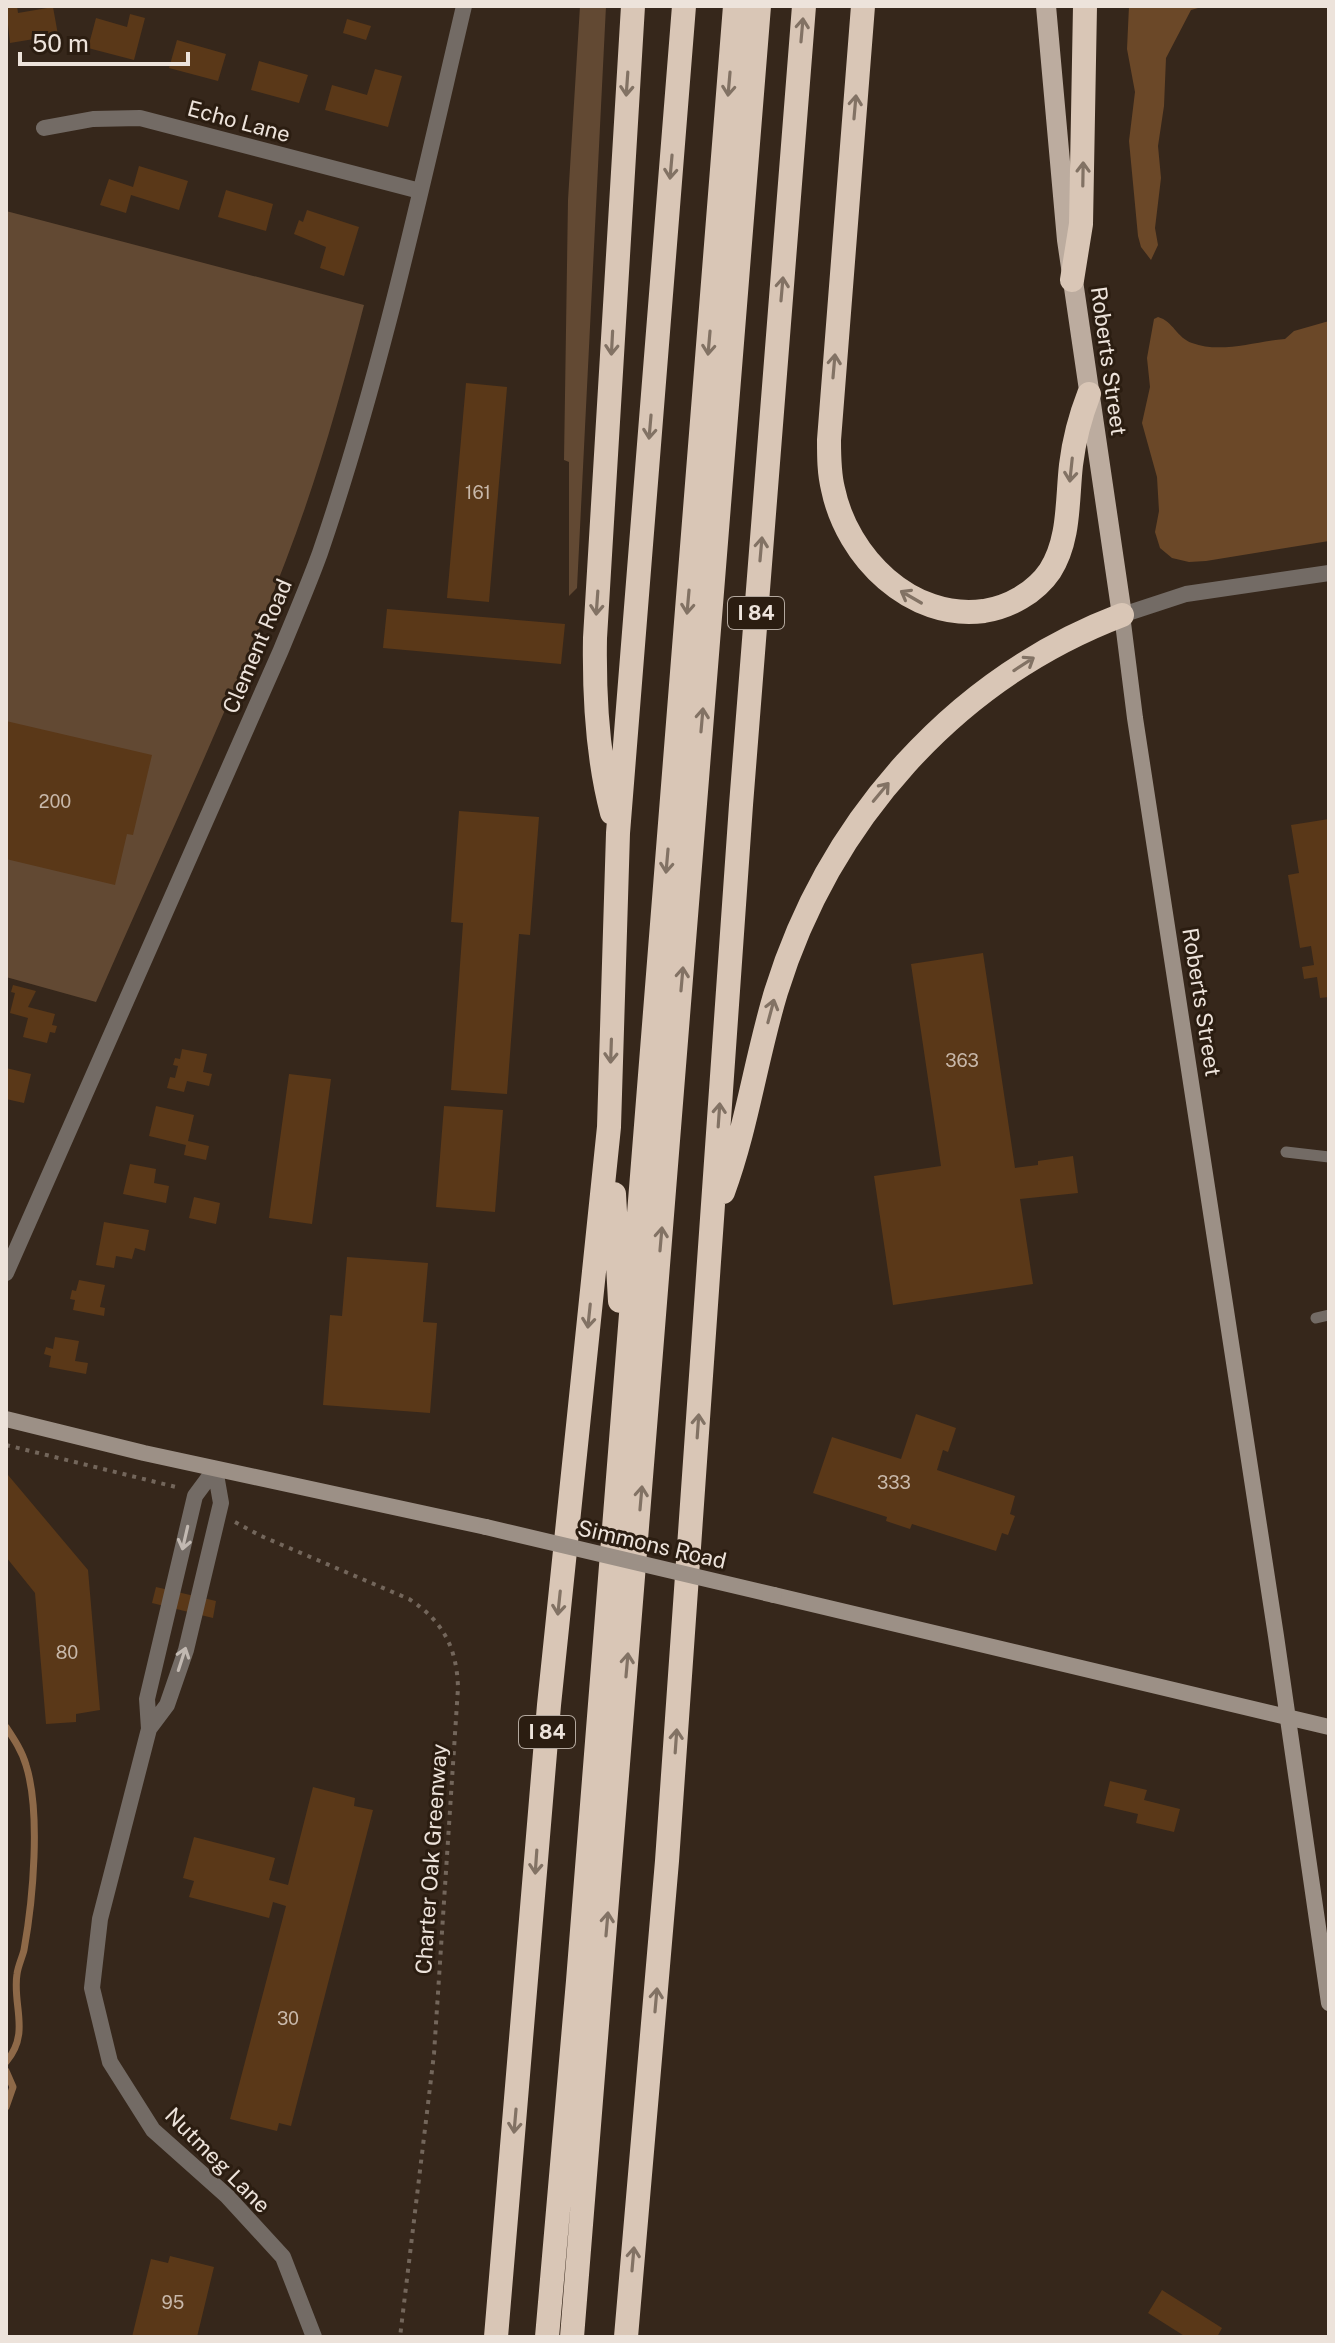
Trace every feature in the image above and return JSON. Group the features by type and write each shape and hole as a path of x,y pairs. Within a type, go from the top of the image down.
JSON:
{"highway":[{"path":"618,833 600,755 595,657 633,6"},
{"name":"I 84","path":"496,2337 549,1705 609,1127 618,833 684,6"},
{"path":"547,2337 735,6"},
{"path":"572,2337 759,6"},
{"name":"I 84","path":"626,2337 667,1861 741,805 804,6"},
{"path":"863,6 829,460 833,489 848,528 865,555 889,582 909,597 929,606 954,612 979,611 1022,597 1048,573 1060,550 1074,445 1089,394"},
{"path":"1072,280 1081,224 1085,6"},
{"path":"712,1221 737,1151 768,1021 789,954 813,897 845,840 905,765 978,697 1041,653 1122,615"},
{"path":"609,1127 621,1313 628,1354"}],"main road":[{"name":"Roberts Street","path":"1046,6 1057,150 1072,280 1329,2003"},
{"name":"Simmons Road","path":"6,1419 215,1469 486,1527 1329,1727"}],"street":[{"name":"Clement Road","path":"6,1273 281,650 319,555 360,422 464,6"},
{"name":"Echo Lane","path":"44,128 93,119 140,118 420,191"},
{"path":"1122,615 1186,594 1329,573"},
{"name":"Nutmeg Lane","path":"215,1469 195,1496 152,1677 147,1699 149,1729 100,1919 92,1988 110,2062 153,2130 227,2196 283,2257 314,2337"},
{"name":"Nutmeg Lane","path":"149,1729 167,1705 186,1650 221,1503 215,1469"},
{"path":"152,1677 173,1686"}],"lane":[{"path":"1286,1152 1329,1157"}],"path":[{"path":"6,1445 183,1489"},
{"name":"Charter Oak Greenway","path":"227,1516 261,1536 424,1608 440,1625 454,1654 458,1688 434,2054 400,2337"}],"shaded area":[{"path":"580,6 606,6 577,588 569,596 569,462 564,460 568,200"},
{"path":"1129,6 1205,6 1191,10 1166,58 1158,146 1161,178 1155,228 1158,245 1151,260 1141,247 1138,236 1129,141 1135,92 1127,49"},
{"path":"6,211 364,305 329,434 286,560 218,727 96,1002 6,977"},
{"path":"1158,317 1168,322 1187,341 1215,347 1285,339 1294,331 1329,321 1329,541 1189,562 1172,558 1160,548 1155,532 1159,511 1157,477 1142,423 1150,387 1147,358 1154,319"}],"building":[{"path":"6,6 17,6 18,13 53,7 58,35 10,43"},
{"path":"130,14 145,18 134,60 88,48 96,18 127,27"},
{"path":"347,19 371,26 366,40 343,33"},
{"path":"177,40 226,54 218,81 169,68"},
{"path":"259,61 308,75 299,103 251,90"},
{"path":"375,69 402,76 388,127 325,110 332,85 367,95"},
{"path":"139,166 188,181 179,210 131,195 126,213 100,205 109,179 133,187"},
{"path":"226,190 273,204 266,231 218,217"},
{"path":"307,210 359,227 344,276 320,268 326,247 294,234"},
{"path":"466,383 507,387 489,602 447,598"},
{"path":"387,609 565,624 561,664 383,648"},
{"path":"6,721 152,755 133,835 127,834 115,885 6,859"},
{"path":"459,811 539,817 530,935 519,934 507,1094 451,1090 463,923 451,922"},
{"path":"1329,819 1329,997 1320,998 1317,977 1304,979 1302,967 1314,965 1311,946 1300,948 1288,875 1299,873 1291,825"},
{"path":"983,953 1015,1168 1073,1156 1078,1193 1020,1199 1033,1284 893,1305 874,1176 941,1166 911,964"},
{"path":"13,985 36,991 28,1007 55,1014 52,1025 57,1026 55,1033 50,1032 47,1043 23,1037 28,1018 10,1013 15,993 11,992"},
{"path":"182,1049 207,1054 203,1072 212,1074 209,1086 187,1081 184,1092 167,1088 170,1077 175,1078 178,1066 173,1065 175,1058 180,1059"},
{"path":"6,1068 31,1074 24,1103 6,1099"},
{"path":"289,1074 331,1079 312,1224 269,1218"},
{"path":"156,1106 194,1115 188,1141 209,1146 206,1160 184,1155 186,1145 149,1136"},
{"path":"444,1106 503,1110 495,1212 436,1207"},
{"path":"130,1164 156,1169 154,1183 169,1186 166,1203 123,1194"},
{"path":"194,1197 220,1203 216,1224 189,1218"},
{"path":"104,1222 149,1230 145,1251 135,1248 132,1259 116,1256 114,1268 96,1265"},
{"path":"347,1257 428,1263 423,1322 437,1323 430,1413 323,1405 330,1315 342,1316"},
{"path":"79,1280 105,1285 100,1307 105,1308 104,1316 73,1310 75,1300 70,1299"},
{"path":"55,1337 79,1341 75,1361 88,1363 86,1374 49,1367 51,1356 44,1354 46,1347 53,1349"},
{"path":"916,1414 956,1428 948,1452 943,1450 937,1470 1015,1496 1010,1514 1015,1516 1008,1535 1002,1533 996,1551 912,1524 910,1529 886,1521 887,1517 813,1493 832,1437 901,1459"},
{"path":"8,1475 88,1570 100,1710 76,1714 76,1722 46,1724 35,1593 6,1557"},
{"path":"156,1587 216,1601 213,1618 152,1603"},
{"path":"1110,1781 1147,1790 1144,1800 1180,1809 1174,1832 1136,1823 1138,1814 1104,1806"},
{"path":"313,1787 355,1798 354,1806 373,1810 291,2126 279,2123 277,2131 230,2119 286,1906 273,1902 269,1918 189,1897 194,1881 183,1878 194,1837 275,1858 269,1880 288,1885"},
{"path":"170,2256 214,2267 197,2337 132,2337 151,2259 168,2263"},
{"path":"1162,2290 1222,2328 1217,2337 1186,2337 1148,2313"}],"waterway":[{"path":"6,1727 26,1765 31,1785 34,1831 30,1907 16,1985 18,2040 6,2062"},
{"path":"6,2071 13,2087 6,2107"}]}
